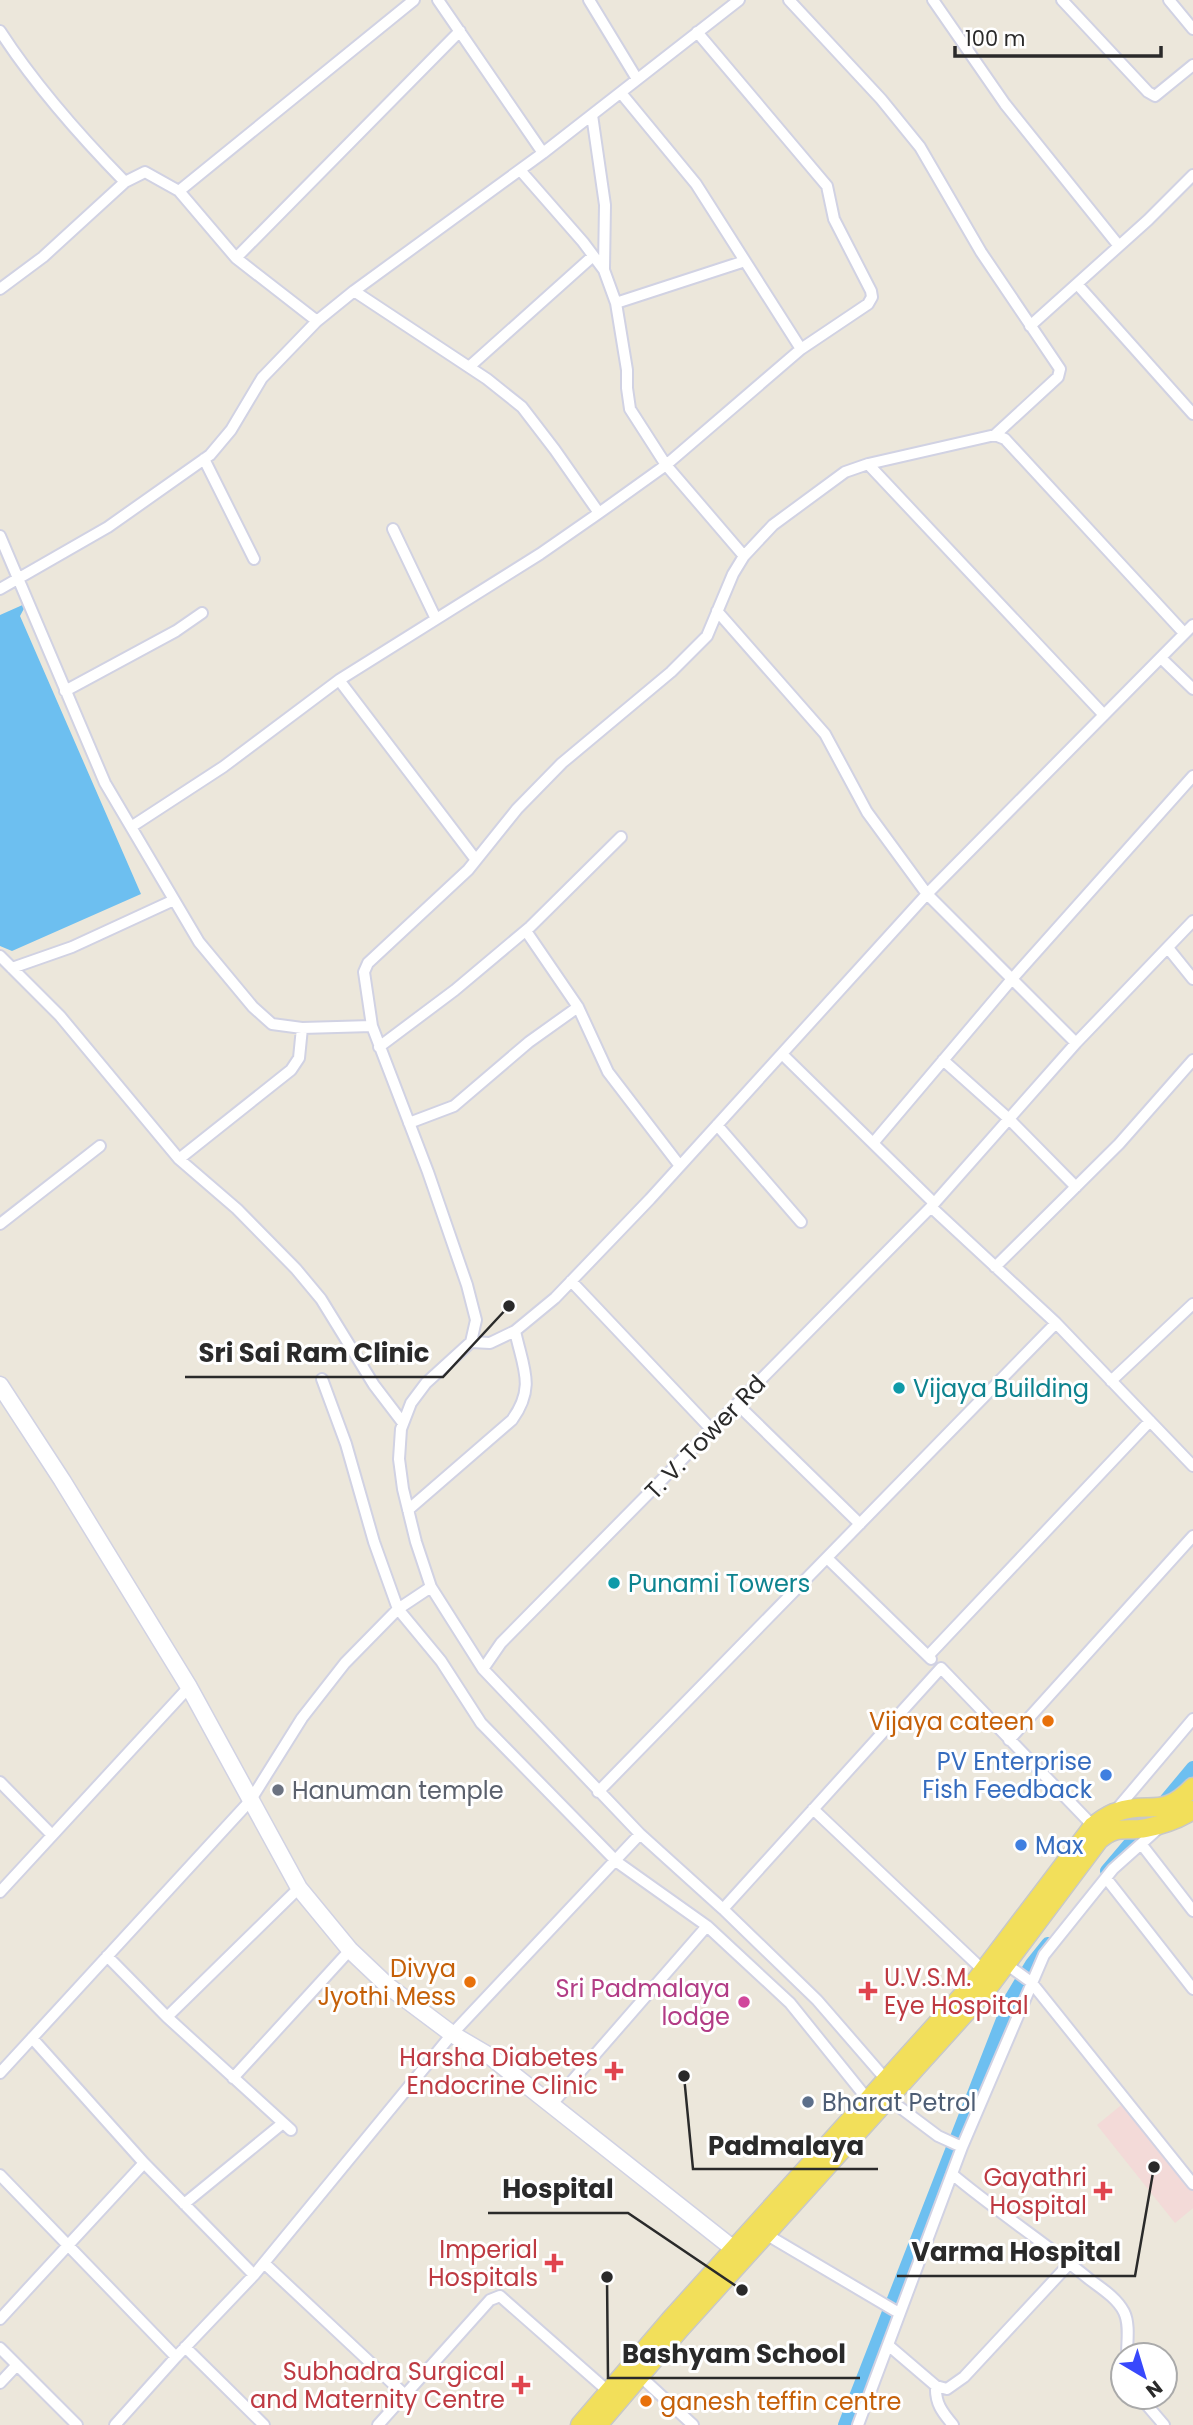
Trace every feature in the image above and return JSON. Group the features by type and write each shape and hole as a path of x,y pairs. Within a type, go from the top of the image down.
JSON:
{"main road":[{"path":"0,1385 62,1480 189,1687 299,1888 350,1950 388,1986 452,2034 491,2057 735,2250"},
{"path":"1110,1823 1144,1836 1163,1816 1188,1803"},
{"path":"598,2425 1110,1823 1163,1816"},
{"path":"883,2092 1008,1965 1110,1823"},
{"path":"580,2425 670,2320 735,2250 761,2231"}],"street":[{"path":"179,191 414,0"},
{"path":"438,0 543,153"},
{"path":"589,0 638,79"},
{"path":"0,589 108,527 204,459 230,430 262,378 317,321 543,153 739,0"},
{"path":"789,0 881,99 920,147 981,251 1060,369 1058,377 995,435 868,464 845,472 773,525 744,556 733,574 707,636 671,672 562,763 517,809 475,860 368,963 363,972 372,1026 467,1285 476,1320 471,1342 426,1383 411,1403 403,1423 399,1459 408,1510 431,1587 483,1669 640,1834 817,2000 883,2092"},
{"path":"933,0 1005,104 1119,246"},
{"path":"1062,0 1148,92 1155,96 1193,65"},
{"path":"1168,0 1193,29"},
{"path":"0,30 24,66 94,150 125,182"},
{"path":"236,258 460,31"},
{"path":"131,827 223,767 339,680 540,554 599,513 666,465 801,349 868,304 872,297 871,291 834,219 827,186 697,32"},
{"path":"621,93 696,184 801,349"},
{"path":"592,115 605,205 604,270"},
{"path":"520,170 604,270 616,303 627,370 630,409 666,465 744,556"},
{"path":"0,289 43,257 125,182 145,172 179,191 236,258 317,321"},
{"path":"1030,326 1193,175"},
{"path":"469,367 593,256"},
{"path":"616,303 745,261"},
{"path":"1077,284 1193,414"},
{"path":"354,291 469,367 522,407 599,513"},
{"path":"471,1342 490,1343 515,1331 555,1298 680,1166 927,894 1189,629 1005,439 995,435"},
{"path":"204,459 254,559"},
{"path":"868,464 1104,715"},
{"path":"393,529 436,619"},
{"path":"0,536 105,783 199,942 253,1007 272,1024 302,1028 372,1026"},
{"path":"717,611 825,734 867,812 927,894 1076,1043"},
{"path":"65,691 202,614"},
{"path":"1161,658 1193,689"},
{"path":"339,680 475,860"},
{"path":"874,1142 1012,979 1193,776"},
{"path":"379,1047 455,990 526,931 621,837"},
{"path":"12,968 72,947 174,900"},
{"name":"T. V. Tower Rd","path":"483,1669 500,1643 933,1205 1076,1043 1193,921"},
{"path":"526,931 579,1007 608,1072 680,1166"},
{"path":"1168,948 1193,979"},
{"path":"0,956 60,1016 179,1158 237,1209 296,1269 321,1299 374,1385 403,1423"},
{"path":"408,1123 454,1106 529,1042 579,1007"},
{"path":"179,1158 291,1070 299,1058 302,1028"},
{"path":"782,1054 1056,1323 1193,1466"},
{"path":"943,1060 1009,1119 1076,1187"},
{"path":"995,1266 1119,1144 1193,1060"},
{"path":"717,1125 801,1222"},
{"path":"0,1224 100,1146"},
{"path":"571,1281 712,1430"},
{"path":"1111,1381 1192,1307"},
{"path":"598,1792 1056,1323"},
{"path":"408,1510 512,1420 524,1404 527,1384 515,1331"},
{"path":"322,1379 346,1444 374,1542 398,1609 441,1661 481,1723 617,1862 706,1926 883,2092 938,2136 962,2147"},
{"path":"737,1404 860,1524"},
{"path":"928,1656 1150,1421"},
{"path":"1009,1740 1193,1536"},
{"path":"827,1558 941,1668 1009,1740 1110,1823 1193,1719"},
{"path":"2,2067 32,2038 250,1801 302,1718 345,1663 398,1609 431,1587"},
{"path":"723,1909 941,1668"},
{"path":"0,1892 189,1687"},
{"path":"0,1782 52,1835"},
{"path":"813,1809 984,1970"},
{"path":"115,2425 264,2263 452,2034 617,1862 640,1834"},
{"path":"858,2425 962,2147 1029,1981 1044,1955 1144,1836 1193,1911"},
{"path":"1106,1878 1193,1989"},
{"path":"167,2017 299,1888"},
{"path":"552,2104 706,1926"},
{"path":"233,2078 350,1950"},
{"path":"107,1956 167,2017 287,2126 184,2204"},
{"path":"1008,1965 1029,1981 1193,2184"},
{"path":"32,2038 144,2163 254,2274"},
{"path":"0,2319 144,2163"},
{"path":"952,2174 1114,2299 1124,2313 1127,2341"},
{"path":"0,2175 176,2357"},
{"path":"761,2231 899,2313"},
{"path":"264,2263 405,2396"},
{"path":"888,2345 936,2386 947,2389 964,2377 1070,2263"},
{"path":"378,2425 490,2300 500,2296 608,2392"},
{"path":"185,2347 264,2425"},
{"path":"0,2348 77,2425"},
{"path":"0,2383 16,2366"},
{"path":"640,2376 693,2425"},
{"path":"936,2386 935,2398 953,2425"},
{"path":"1152,2411 1164,2425"}],"shaded area":[{"path":"1125,2102 1193,2187 1193,2208 1175,2223 1097,2125"}],"water":[{"path":"27,603 20,616 141,894 12,951 0,946 0,615"}],"waterway":[{"path":"1163,1804 1193,1768"},
{"path":"1107,1871 1146,1825"},
{"path":"845,2425 1011,1999 1032,1964 1048,1944"}],"place":[{"name":"Sri Sai Ram Clinic","path":"509,1306"},
{"name":"Vijaya Building","path":"899,1388"},
{"name":"Punami Towers","path":"614,1583"},
{"name":"Vijaya cateen","path":"1048,1721"},
{"name":"PV Enterprise Fish Feedback","path":"1106,1775"},
{"name":"Hanuman temple","path":"278,1790"},
{"name":"Max","path":"1021,1845"},
{"name":"Divya Jyothi Mess","path":"470,1982"},
{"name":"U.V.S.M. Eye Hospital","path":"868,1991"},
{"name":"Sri Padmalaya lodge","path":"744,2002"},
{"name":"Harsha Diabetes Endocrine Clinic","path":"614,2071"},
{"name":"Padmalaya","path":"684,2076"},
{"name":"Bharat Petrol","path":"808,2102"},
{"name":"Varma Hospital","path":"1154,2167"},
{"name":"Gayathri Hospital","path":"1103,2191"},
{"name":"Imperial Hospitals","path":"554,2263"},
{"name":"Bashyam School","path":"607,2277"},
{"name":"Hospital","path":"742,2290"},
{"name":"Subhadra Surgical and Maternity Centre","path":"521,2385"},
{"name":"ganesh teffin centre","path":"646,2401"}]}
